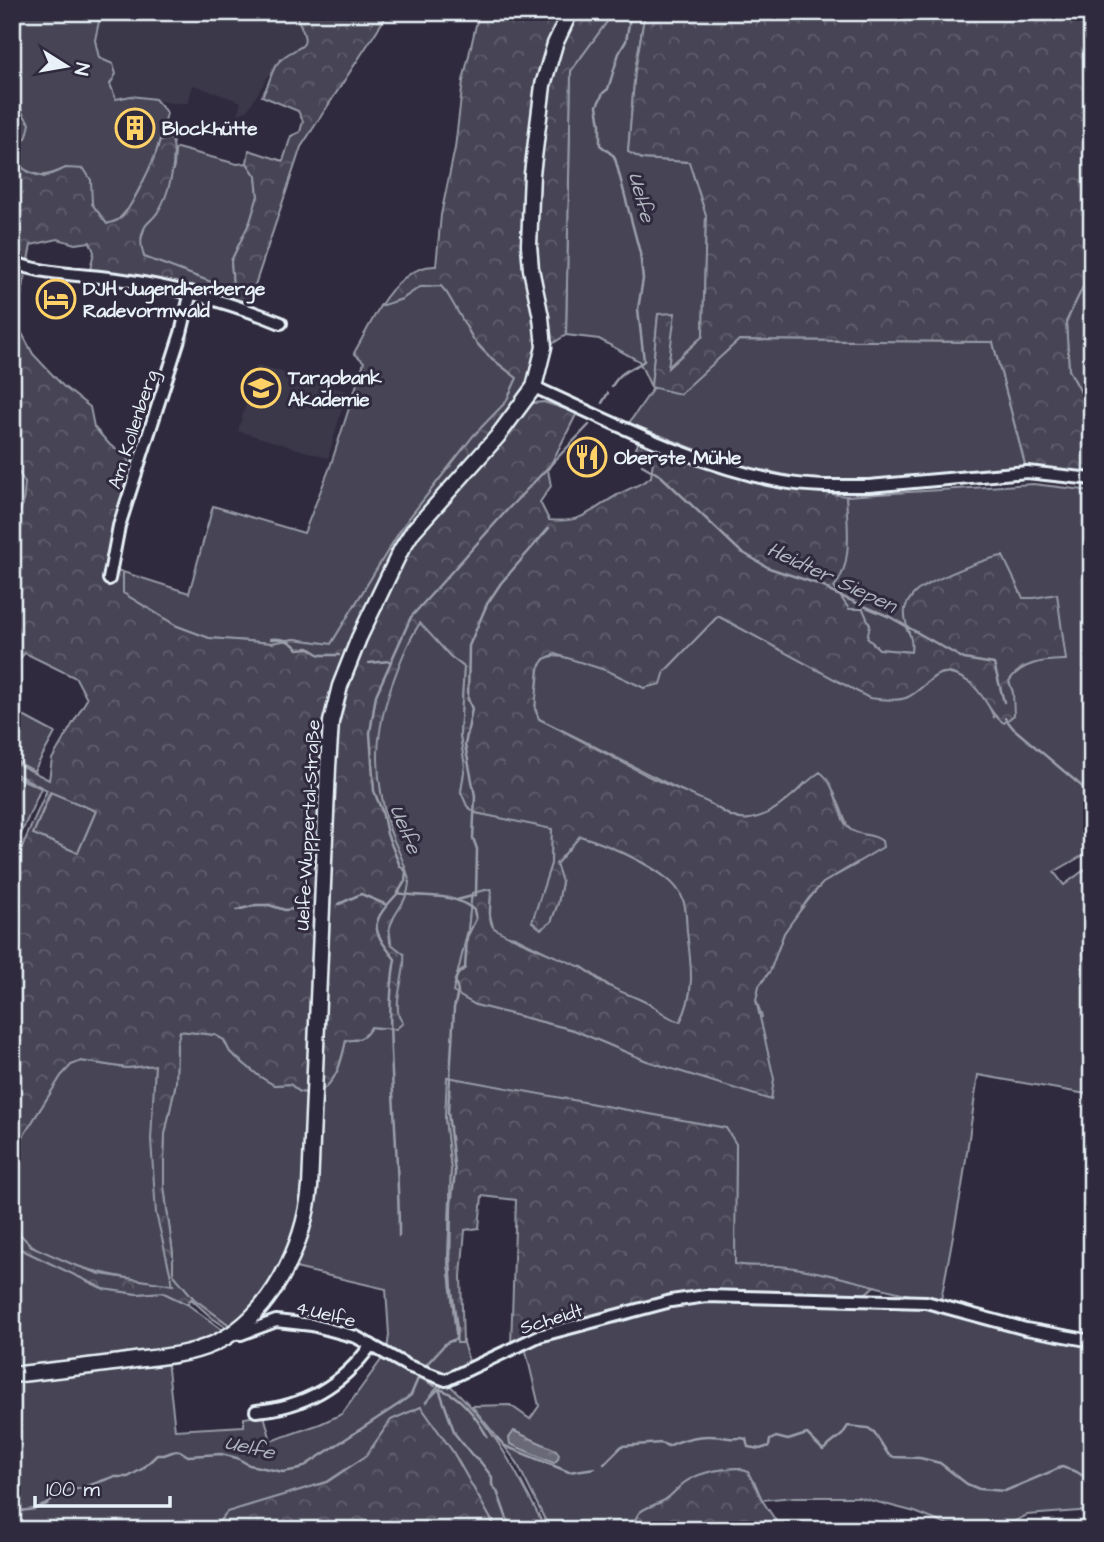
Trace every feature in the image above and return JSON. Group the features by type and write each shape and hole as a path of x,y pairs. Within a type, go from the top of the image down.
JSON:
{"main road":[{"name":"Uelfe-Wuppertal-Straße","path":"12,1375 174,1355 208,1346 232,1333 258,1308 288,1266 300,1238 308,1205 328,756 334,707 340,686 378,596 412,531 497,437 534,387 544,347 529,245 532,174 544,85 555,44 570,12"}],"street":[{"path":"12,262 39,269 106,277 191,292 281,323"},
{"name":"Am Kollenberg","path":"109,579 119,526 181,333 191,292"},
{"path":"534,387 701,459 784,482 869,485 1027,472 1092,479"},
{"name":"Scheidt","path":"446,1380 539,1336 671,1301 706,1296 915,1301 1026,1329 1092,1341"},
{"name":"4.Uelfe","path":"232,1333 241,1334 267,1323 287,1321 339,1332 371,1345 408,1366 446,1380"},
{"name":"4.Uelfe","path":"256,1411 285,1407 320,1394 350,1371 371,1345"}],"shaded area":[{"path":"101,12 292,12 304,40 299,48 277,62 247,111 238,114 241,102 193,85 188,103 131,96 116,99 99,58 95,40"},
{"path":"257,365 347,391 328,458 238,431"}],"green space":[{"path":"12,12 101,12 95,40 99,58 113,64 116,74 110,84 116,99 131,96 155,99 167,113 154,161 129,208 118,220 107,224 92,204 91,195 66,168 53,174 42,175 18,165 20,146 27,136 21,108 12,98"},
{"path":"294,12 389,12 301,147 247,309 89,274 94,252 90,242 75,244 58,239 31,245 16,322 33,354 63,386 90,407 94,427 110,445 126,455 134,478 111,568 123,572 123,593 177,626 209,638 272,643 294,639 331,644 403,526 474,435 506,402 517,378 474,340 441,286 420,287 402,299 380,306 390,292 411,273 436,266 441,215 455,148 463,81 479,12 566,12 530,154 539,349 525,393 410,529 331,710 309,1093 300,1092 290,1084 274,1085 259,1076 230,1052 224,1040 215,1035 180,1031 176,1082 165,1134 164,1161 173,1274 194,1299 232,1327 229,1329 191,1299 187,1304 162,1292 137,1294 104,1289 12,1245 12,1213 18,1232 31,1246 100,1274 173,1285 156,1213 151,1140 155,1065 127,1068 81,1061 71,1065 61,1076 12,1154 12,870 47,790 12,772 12,761 49,780 52,759 87,699 76,678 25,653 12,667 12,530 23,504 25,483 12,461 12,98 30,124 27,136 20,146 19,165 30,173 44,177 66,168 84,169 91,180 92,204 107,224 118,220 129,207 160,141 172,138 174,156 171,177 162,205 142,233 144,257 227,288 233,285 231,261 250,222 258,196 256,176 247,163 249,150 283,161 291,136 300,132 303,121 298,111 262,96 276,65 304,43","holes":["50,792 96,811 78,853 33,834"]},
{"path":"574,12 614,12 571,71 566,335 547,347 533,229 550,76"},
{"path":"614,12 645,12 635,71 628,151 642,159 689,162 706,215 703,336 667,368 658,314 651,387 639,361 599,339 566,335 571,71"},
{"path":"645,12 1092,12 1092,268 1066,322 1069,370 1092,413 1092,472 1026,468 993,342 739,340 680,394 651,387 658,314 675,313 668,368 703,336 706,215 689,162 642,159 628,152 635,71"},
{"path":"177,148 237,164 247,163 256,176 258,196 250,222 231,261 233,286 227,288 144,257 140,243 145,226 157,213 174,167"},
{"path":"1092,268 1092,413 1069,370 1066,322"},
{"path":"441,286 476,343 517,378 506,402 474,435 403,526 331,644 294,639 272,643 209,638 177,626 123,593 123,572 189,593 213,506 304,533 330,467 364,362 354,353 380,306 402,299 419,287"},
{"path":"739,340 993,342 1026,468 844,482 805,479 730,463 629,423 654,387 680,393"},
{"path":"544,402 577,413 548,470 551,486 540,502 549,520 571,520 588,514 651,477 653,460 635,451 640,438 785,487 846,496 847,555 840,578 834,587 849,609 863,609 870,625 867,638 879,649 911,652 905,615 911,597 935,581 984,561 1003,556 1023,598 1057,594 1066,660 1034,663 1015,674 1009,681 1013,693 1014,715 1004,723 994,714 979,692 958,676 941,673 904,699 869,698 718,616 665,671 661,684 644,688 608,671 555,654 544,659 539,666 535,709 539,719 648,776 745,820 770,812 820,772 831,785 846,825 855,832 882,841 883,847 823,883 809,898 784,933 770,971 759,986 756,1000 774,1079 771,1100 647,1061 574,1030 476,1005 453,992 468,930 472,893 491,889 490,918 497,930 584,968 605,984 680,1022 690,989 690,955 685,905 671,882 633,857 580,836 556,864 562,882 551,922 541,929 532,922 551,864 552,829 476,813 467,806 461,792 465,766 460,735 464,667 450,656 420,623 406,648 388,696 378,751 380,788 389,828 409,878 406,896 389,930 390,943 404,954 398,1000 399,1016 403,1023 396,1029 371,1027 361,1038 346,1040 334,1077 317,1093 332,745 349,667 416,532 527,407"},
{"path":"1033,484 1092,491 1092,700 1083,701 1092,736 1092,850 1054,872 1064,885 1092,864 1092,1095 978,1075 962,1187 941,1300 829,1275 776,1266 749,1267 734,1264 736,1144 448,1077 445,1118 451,1169 448,1263 457,1342 463,1343 470,1364 447,1375 437,1375 387,1350 389,1335 386,1289 291,1267 317,1093 334,1077 346,1040 361,1038 371,1027 382,1029 397,1017 398,995 389,927 393,920 404,866 385,814 377,771 376,746 384,705 404,651 420,622 450,656 464,667 460,735 465,766 461,792 476,813 552,828 551,864 533,922 541,928 551,922 562,882 556,864 580,836 604,844 647,866 679,890 685,908 690,951 691,987 680,1022 669,1019 652,1005 620,993 582,967 569,964 515,937 502,935 493,927 490,915 491,889 472,893 468,930 454,992 476,1005 574,1030 647,1061 762,1017 756,1000 759,986 770,971 784,933 822,883 857,864 853,845 834,793 805,783 772,812 756,819 742,820 539,719 536,701 542,663 546,658 554,656 566,657 610,672 644,688 665,671 718,616 870,698 906,698 934,675 946,673 958,676 972,684 985,698 994,717 1013,693 1009,681 1017,669 1041,661 1034,598 1022,598 1013,580 906,628 913,640 911,652 879,649 867,638 870,625 849,609 833,587 847,533 846,496"},
{"path":"12,710 55,733 34,771 12,759"},
{"path":"12,775 41,788 21,834 12,830"},
{"path":"51,792 96,811 78,853 33,834"},
{"path":"180,1031 215,1035 224,1040 230,1052 259,1076 274,1085 290,1084 300,1092 309,1093 302,1204 284,1263 266,1289 232,1327 194,1299 173,1274 164,1161 165,1134 176,1082"},
{"path":"81,1061 127,1068 155,1065 154,1102 167,1258 173,1285 105,1274 78,1266 53,1257 32,1245 17,1230 12,1212 18,1197 12,1193 12,1154 61,1076 71,1065"},
{"path":"447,1077 726,1128 736,1144 735,1264 803,1269 875,1286 862,1296 723,1291 511,1345 516,1200 482,1196 479,1228 465,1230 461,1276 463,1343 457,1343 448,1263 451,1169 445,1118"},
{"path":"12,1245 104,1289 137,1294 162,1292 187,1304 224,1331 211,1340 179,1348 12,1371"},
{"path":"706,1300 906,1304 933,1307 1092,1347 1092,1510 1027,1515 997,1530 960,1530 915,1512 858,1497 762,1500 755,1483 738,1468 710,1472 690,1479 666,1499 639,1513 634,1530 550,1530 516,1461 472,1406 510,1405 530,1419 539,1406 525,1347 614,1319"},
{"path":"384,1356 440,1384 425,1403 446,1382 477,1414 503,1451 546,1530 497,1530 453,1452 421,1407 391,1420 366,1456 327,1482 227,1512 212,1530 12,1530 12,1378 167,1360 175,1430 244,1426 244,1418 264,1415 271,1441 342,1414"},
{"path":"421,1407 453,1452 497,1530 212,1530 227,1512 327,1482 366,1456 391,1420"},
{"path":"738,1468 748,1472 782,1530 634,1530 639,1513 666,1499 690,1479 710,1472"}],"water":[{"path":"514,1431 556,1450 558,1459 554,1463 510,1444 509,1438"}],"waterway":[{"name":"Uelfe","path":"612,386 624,373 644,361 638,309 643,279 640,253 614,156 600,145 597,106 608,89 619,53 626,41 631,12"},
{"name":"Uelfe","path":"602,403 608,393"},
{"name":"Uelfe","path":"426,1365 446,1343 456,1339 450,1258 451,1204 455,1173 448,1112 454,1008 458,992 455,980 465,968 467,937 476,919 474,910 456,900 398,893 405,881 406,871 400,866 387,834 374,791 370,733 376,695 411,617 508,509 589,425"},
{"name":"Heidter Siepen","path":"642,465 661,476 740,551 769,568 824,586 831,592 890,617 964,659 994,664 1004,702"},
{"path":"457,900 476,895 477,849 473,838 475,796 465,745 472,709 468,699 469,646 487,604 501,583 549,528"},
{"path":"271,639 286,640 298,649 309,648 320,655 339,655"},
{"path":"369,663 390,661"},
{"name":"Heidter Siepen","path":"1005,718 1013,728 1092,795"},
{"path":"398,893 382,912 377,926 381,940 395,959 390,1026 399,1236"},
{"path":"339,904 361,894 387,905"},
{"path":"237,910 256,905 269,905 285,910 305,908"},
{"name":"Uelfe","path":"12,1512 35,1509 64,1491 113,1477 128,1477 157,1455 175,1451 188,1456 221,1454 237,1458 249,1465 283,1472 300,1469 411,1395 419,1376"},
{"path":"419,1377 435,1386"},
{"path":"439,1389 455,1434 492,1477 492,1485 497,1491 511,1530"},
{"path":"439,1389 461,1401 487,1436"},
{"path":"604,1464 622,1446 661,1443 668,1446 705,1436 746,1439 748,1447 760,1449 769,1446 770,1440 776,1437 788,1440 807,1434 823,1450 842,1435 848,1426 868,1428 874,1432 888,1454 894,1457 920,1458 940,1463 967,1484 979,1489 1005,1491 1062,1467 1077,1472 1092,1482"},
{"path":"497,1438 505,1446 569,1472 595,1468"}],"place":[{"name":"Blockhütte","path":"135,128"},
{"name":"DJH Jugendherberge Radevormwald","path":"56,299"},
{"name":"Targobank Akademie","path":"261,388"},
{"name":"Oberste Mühle","path":"587,457"}]}
